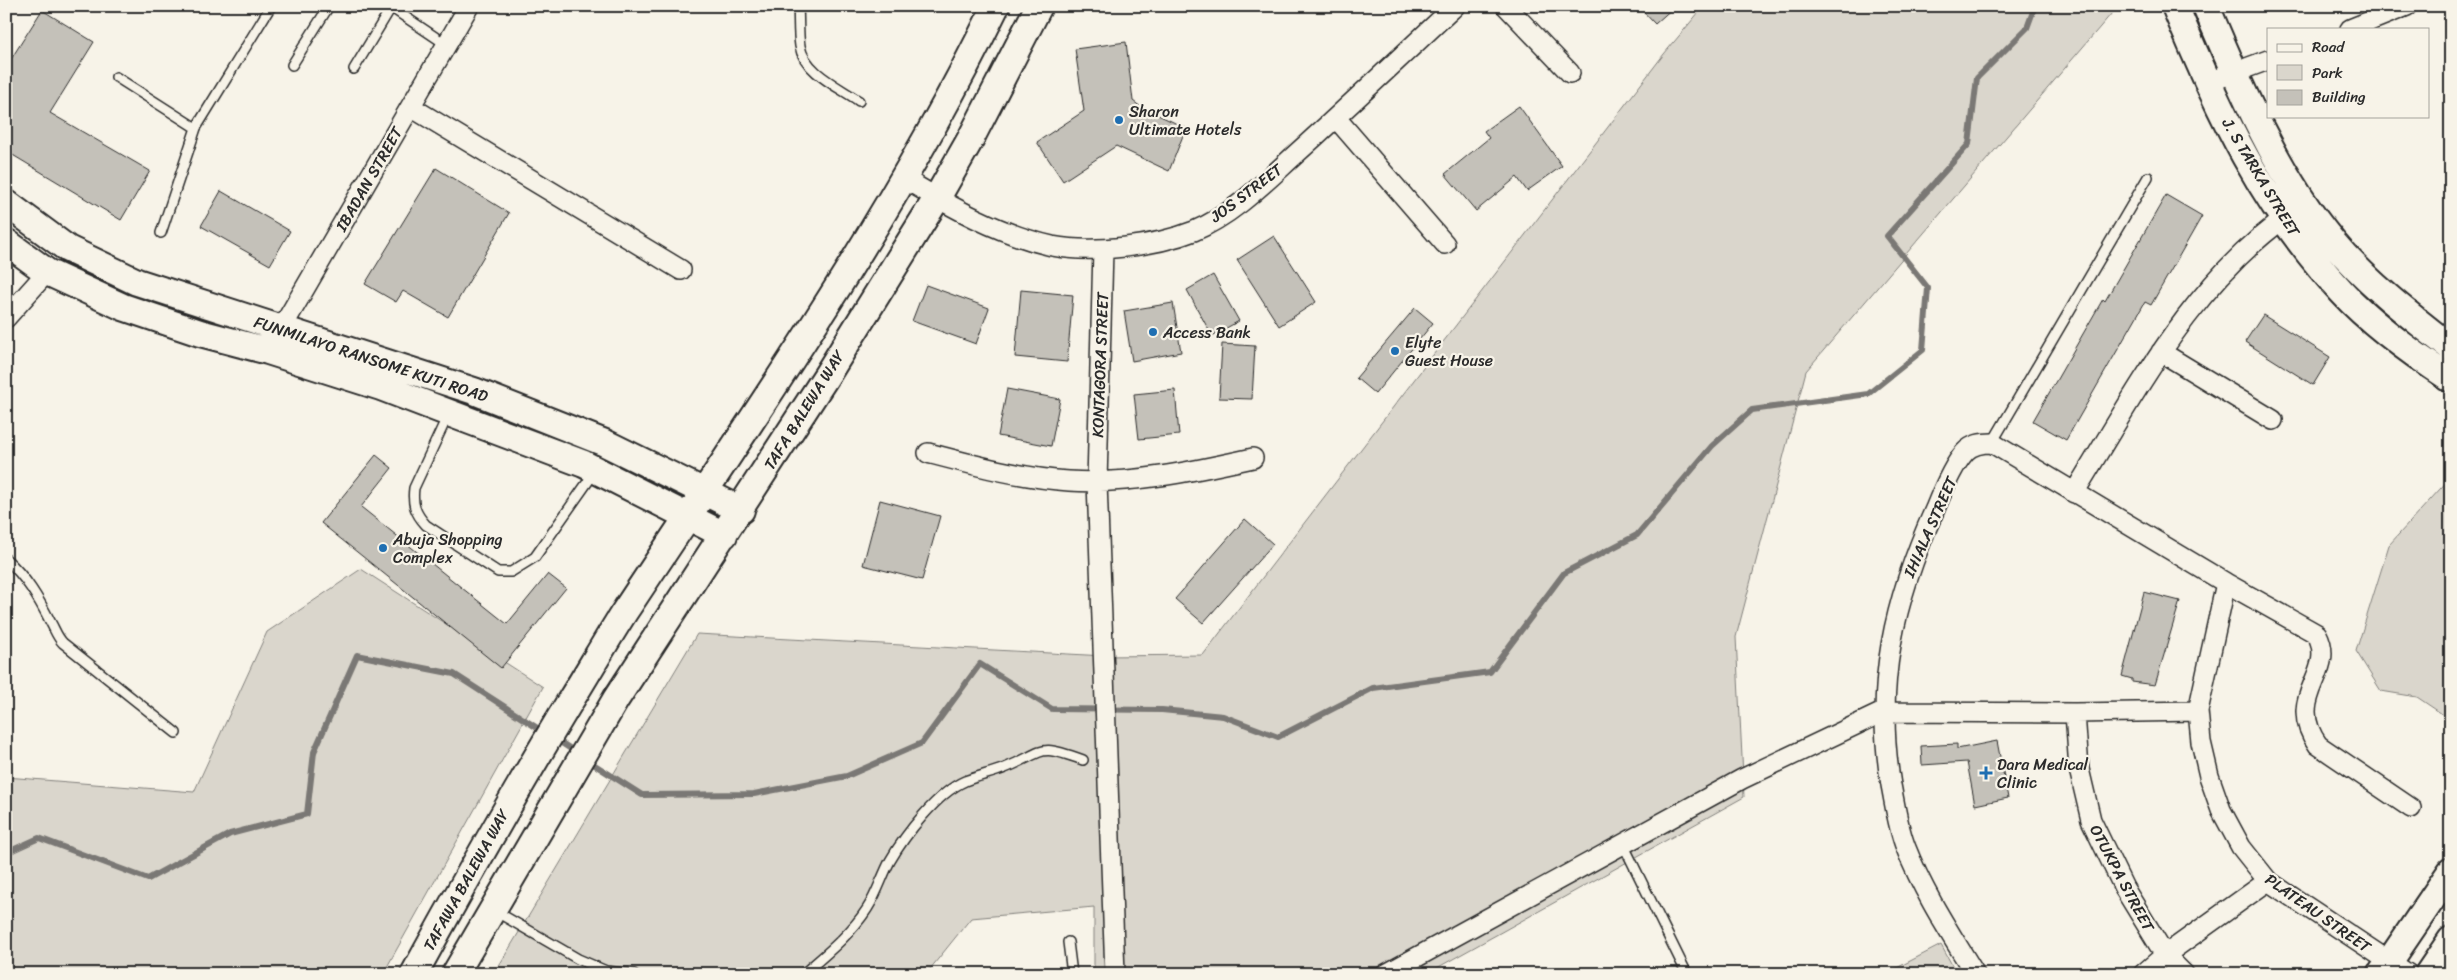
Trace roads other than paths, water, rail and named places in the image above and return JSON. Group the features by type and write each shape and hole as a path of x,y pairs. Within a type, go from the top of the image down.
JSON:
{"street":[{"name":"IBADAN STREET","path":"268,351 469,6"},
{"path":"690,516 862,250 905,179 996,6"},
{"name":"TAFA BALEWA WAY","path":"492,909 616,699 741,510 936,198 970,140 1039,6"},
{"name":"JOS STREET","path":"905,179 936,198 1003,231 1054,246 1103,249 1157,242 1195,230 1228,211 1267,180 1336,118 1455,6"},
{"path":"1506,6 1570,74"},
{"name":"J. S TARKA STREET","path":"2175,6 2206,83 2238,145 2282,219 2343,294 2380,326 2451,380"},
{"name":"J. S TARKA STREET","path":"2206,6 2234,73 2263,132 2305,204 2332,241 2361,273 2395,304 2451,348"},
{"path":"2352,28 2401,8"},
{"path":"2206,83 2267,60"},
{"path":"410,107 681,270"},
{"path":"1336,118 1445,244"},
{"name":"FUNMILAYO RANSOME KUTI ROAD","path":"6,203 68,249 137,282 474,391 605,443 706,491 741,510"},
{"path":"2074,493 2161,352 2216,280 2240,255 2282,219 2305,204"},
{"name":"FUNMILAYO RANSOME KUTI ROAD","path":"6,242 47,272 123,307 200,333 268,351 381,387 596,470 690,516 724,535"},
{"name":"KONTAGORA STREET","path":"1103,249 1097,482 1107,783 1116,974"},
{"path":"6,318 47,272"},
{"path":"2161,352 2272,420"},
{"name":"IHIALA STREET","path":"1974,974 1927,894 1905,846 1894,805 1886,754 1884,712 1891,648 1900,602 1914,554 1940,498 1965,451 1978,443 1992,443"},
{"path":"1992,443 2226,583 2317,634 2323,646 2323,659 2308,693 2304,717 2308,732 2318,744 2411,808"},
{"path":"928,453 1036,477 1097,482 1185,472 1254,458"},
{"name":"TAFAWA BALEWA WAY","path":"414,974 520,785 624,614 690,516"},
{"name":"PLATEAU STREET","path":"2226,583 2198,711 2201,742 2209,776 2221,810 2241,848 2268,881 2393,970"},
{"path":"1386,974 1742,779 1884,712 2075,713 2198,711"},
{"name":"OTUKPA STREET","path":"2075,713 2078,769 2092,820 2124,888 2165,955 2184,974"},
{"path":"2393,970 2451,871"},
{"path":"2143,974 2165,955 2268,881"},
{"path":"455,974 492,909"},
{"path":"2428,974 2451,940"}],"lane":[{"path":"161,233 196,128 271,6"},
{"path":"292,65 328,6"},
{"path":"798,6 800,46 803,58 812,68 859,101"},
{"path":"354,69 391,7 447,45"},
{"path":"116,77 196,128"},
{"path":"1992,443 2148,177"},
{"path":"449,413 414,488 412,500 417,515 426,525 498,572 511,572 535,557 596,470"},
{"path":"6,559 23,574 57,637 176,732"},
{"path":"803,974 867,910 890,862 904,840 942,796 964,781 1012,765 1045,749 1056,750 1083,760"},
{"path":"1623,844 1687,974"},
{"path":"492,909 578,958 606,970 634,974"},
{"path":"1068,942 1072,974"}],"waterway":[{"path":"587,760 642,795 754,794 847,776 922,743 980,664 1052,709 1162,710 1223,716 1278,737 1373,688 1490,672 1564,573 1637,535 1712,446 1752,410 1868,394 1923,350 1928,288 1887,236 1969,144 1977,78 2027,28 2035,6"},
{"path":"6,853 39,838 148,879 230,834 307,814 314,752 357,655 454,674 545,733"},
{"path":"554,738 577,753"}],"place":[{"name":"Sharon Ultimate Hotels","path":"1119,120"},
{"name":"Access Bank","path":"1153,332"},
{"name":"Elyte Guest House","path":"1395,351"},
{"name":"Abuja Shopping Complex","path":"383,548"},
{"name":"Dara Medical Clinic","path":"1986,773"}]}
